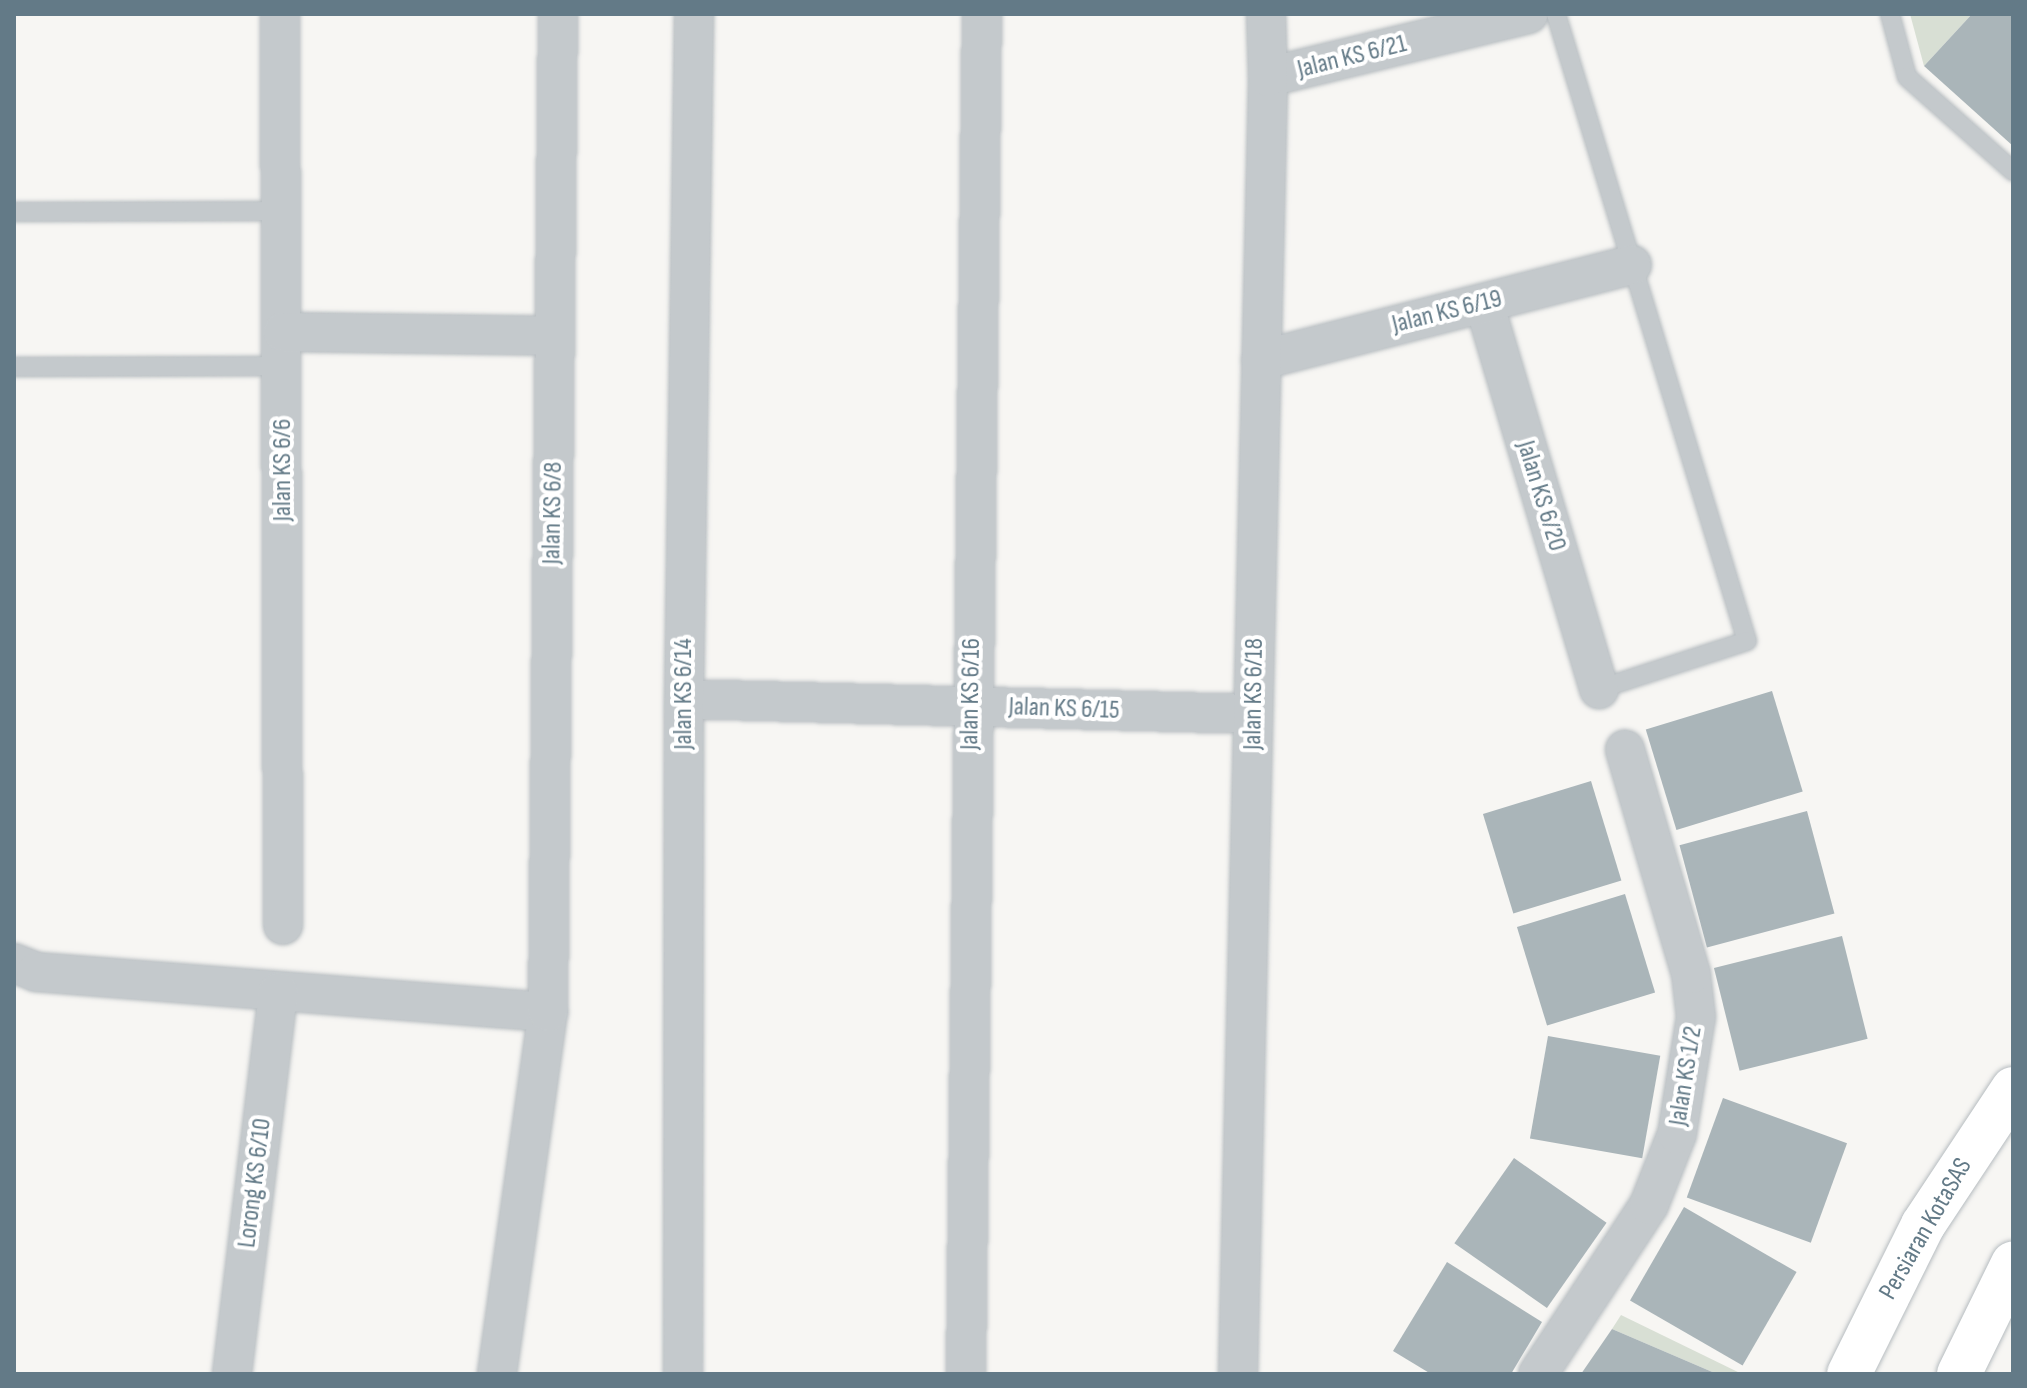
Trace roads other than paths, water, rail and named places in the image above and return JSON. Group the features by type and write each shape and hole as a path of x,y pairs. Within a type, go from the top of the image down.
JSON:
{"main road":[{"name":"Persiaran KotaSAS","path":"1849,1374 1923,1225 2013,1089"},
{"path":"1959,1374 2013,1264"}],"street":[{"name":"Jalan KS 6/6","path":"280,14 283,925"},
{"name":"Jalan KS 6/8","path":"497,1374 548,1012 558,14"},
{"name":"Jalan KS 6/14","path":"683,1374 684,699 694,14"},
{"name":"Jalan KS 6/16","path":"966,1374 971,706 982,14"},
{"name":"Jalan KS 6/18","path":"1238,1374 1268,77 1266,14"},
{"name":"Jalan KS 6/21","path":"1268,77 1529,14"},
{"name":"Jalan KS 6/19","path":"1261,360 1632,265"},
{"name":"Jalan KS 6/20","path":"1484,303 1599,689"},
{"path":"283,349 555,336"},
{"name":"Jalan KS 6/15","path":"684,699 1253,714"},
{"name":"Jalan KS 1/2","path":"1538,1374 1649,1205 1677,1134 1696,1017 1691,974 1625,750"},
{"path":"21,973 548,1012"},
{"name":"Lorong KS 6/10","path":"232,1374 278,992"}],"lane":[{"path":"1556,14 1747,641 1599,689"},
{"path":"1890,14 1907,77 2013,171"},
{"path":"14,212 282,211"},
{"path":"14,367 283,349"}]}
